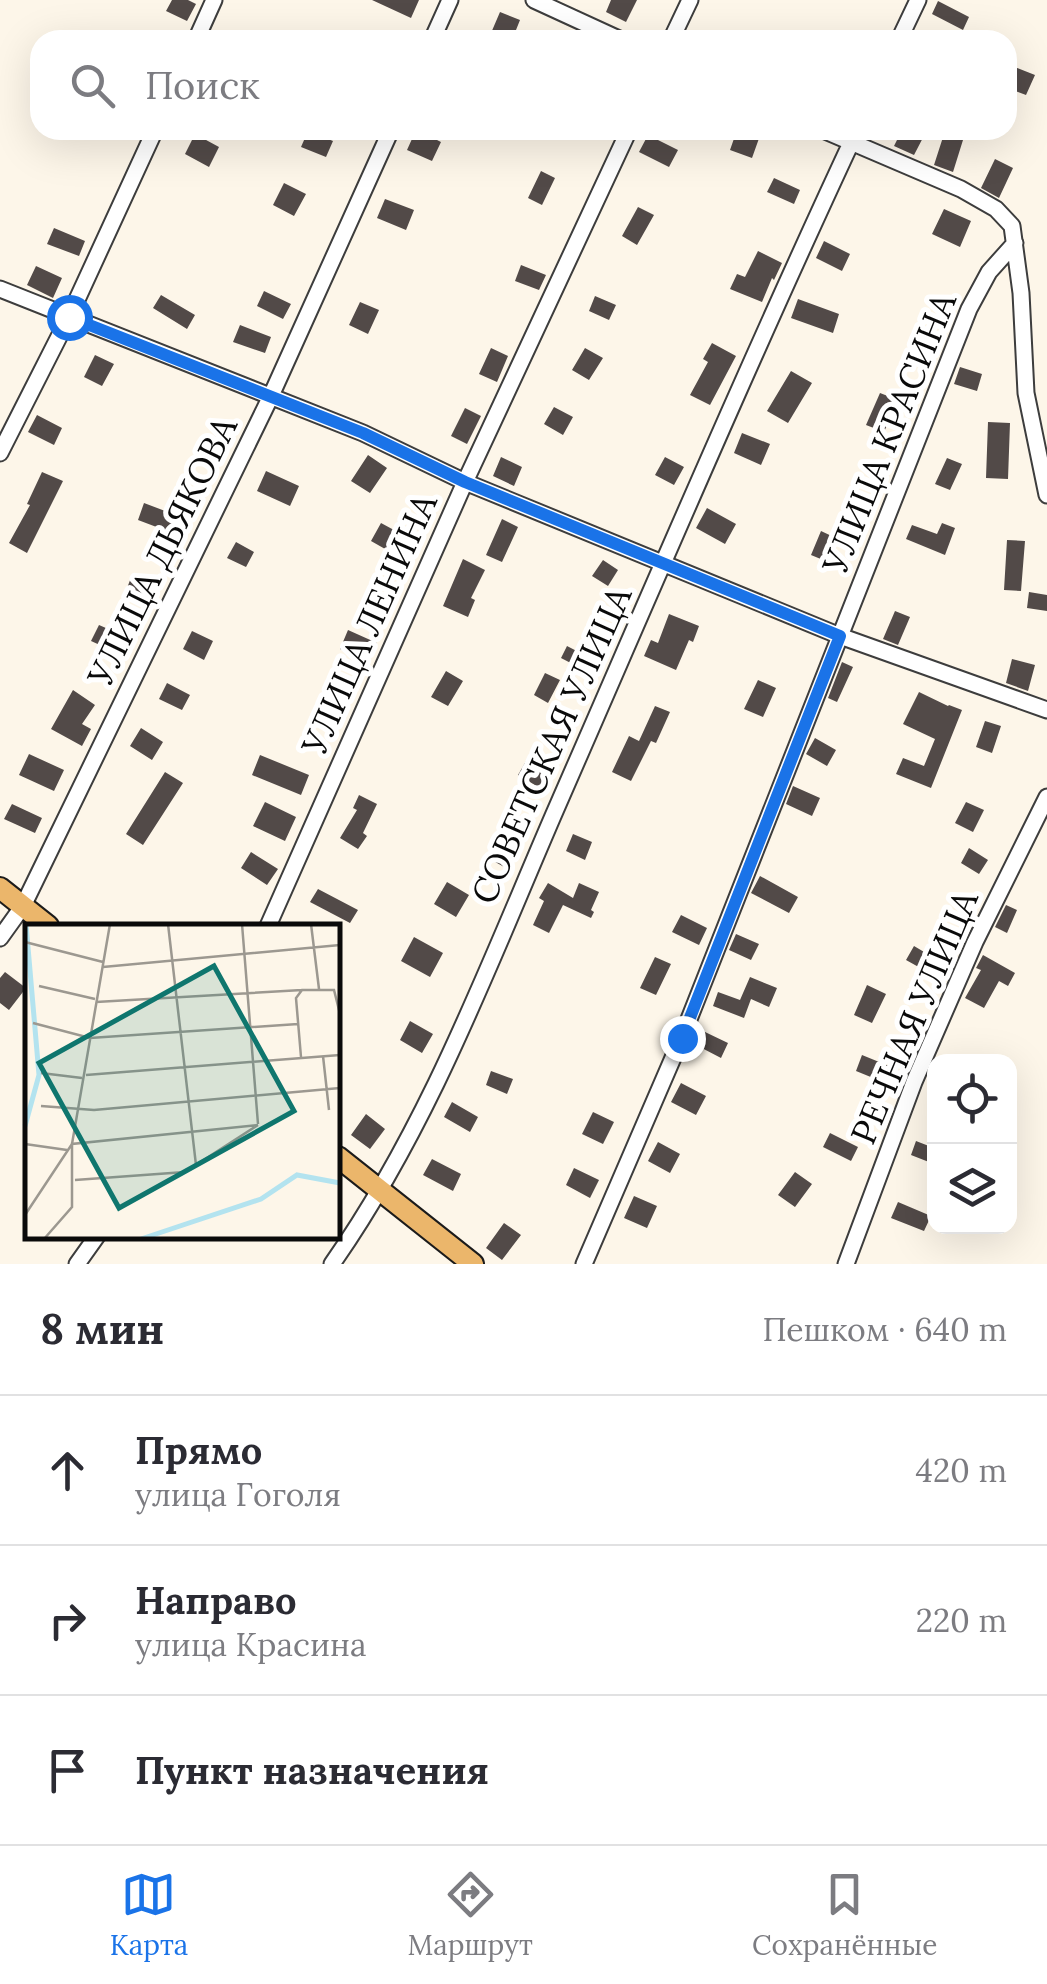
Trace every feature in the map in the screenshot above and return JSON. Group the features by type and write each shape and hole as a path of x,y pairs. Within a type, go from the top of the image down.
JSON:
{"main road":[{"path":"0,888 46,924"},
{"path":"340,1159 473,1264"}],"street":[{"path":"200,30 214,0"},
{"path":"436,30 450,0"},
{"path":"534,0 599,30"},
{"path":"676,30 690,0"},
{"path":"904,30 918,0"},
{"path":"0,453 69,317 149,140"},
{"name":"УЛИЦА ДЬЯКОВА","path":"0,938 23,906 270,398 386,140"},
{"name":"УЛИЦА ЛЕНИНА","path":"269,924 465,482 624,140"},
{"name":"СОВЕТСКАЯ УЛИЦА","path":"332,1264 362,1222 428,1104 852,140"},
{"path":"862,140 961,189 996,210 1012,226 1026,393 1047,495"},
{"name":"УЛИЦА КРАСИНА","path":"584,1264 682,1038 969,309 988,272 1014,243"},
{"path":"0,289 363,433 465,482 840,636 1047,710"},
{"name":"РЕЧНАЯ УЛИЦА","path":"846,1264 914,1082 975,942 1047,797"},
{"path":"77,1264 94,1239"}],"building":[{"path":"172,0 196,4 187,21 166,11"},
{"path":"372,0 419,0 411,18"},
{"path":"611,0 637,0 626,22 606,12"},
{"path":"938,1 969,17 963,30 932,14"},
{"path":"500,12 520,20 516,30 492,30"},
{"path":"1017,68 1035,75 1026,95 1017,92"},
{"path":"192,140 206,140 219,147 209,167 185,154"},
{"path":"304,140 333,141 326,157 301,147"},
{"path":"412,140 441,142 432,161 407,150"},
{"path":"645,140 658,140 678,150 669,167 639,152"},
{"path":"734,140 758,140 752,158 730,150"},
{"path":"897,140 922,140 914,155 894,146"},
{"path":"942,140 963,140 953,172 934,165"},
{"path":"995,159 1013,168 999,198 981,188"},
{"path":"541,171 555,178 542,205 528,198"},
{"path":"774,178 800,190 794,204 767,192"},
{"path":"284,183 306,194 294,216 273,205"},
{"path":"385,199 414,210 406,230 377,218"},
{"path":"638,207 654,215 637,245 622,236"},
{"path":"944,209 971,221 960,247 932,234"},
{"path":"54,228 85,241 79,256 47,244"},
{"path":"824,241 850,254 842,271 816,258"},
{"path":"758,251 782,263 762,302 730,289 737,274 745,277"},
{"path":"521,265 546,275 539,290 515,281"},
{"path":"36,266 62,278 53,298 27,285"},
{"path":"264,291 291,304 283,319 257,306"},
{"path":"161,295 195,315 187,329 153,308"},
{"path":"595,296 616,305 609,320 589,311"},
{"path":"798,299 839,314 833,333 791,318"},
{"path":"360,302 379,310 368,334 349,325"},
{"path":"240,325 271,337 265,353 233,342"},
{"path":"712,343 736,356 710,405 690,395 708,362 703,359"},
{"path":"491,348 508,356 497,382 479,374"},
{"path":"585,348 603,358 589,380 572,370"},
{"path":"95,355 114,364 102,386 84,377"},
{"path":"960,367 982,374 977,391 954,384"},
{"path":"791,371 812,383 788,423 767,411"},
{"path":"880,393 898,400 884,432 866,425"},
{"path":"554,407 573,417 563,435 544,424"},
{"path":"465,408 481,416 467,444 451,436"},
{"path":"37,415 62,428 54,445 28,432"},
{"path":"988,422 1010,423 1008,479 986,478"},
{"path":"742,433 770,444 761,465 734,453"},
{"path":"368,455 387,468 370,493 351,481"},
{"path":"501,457 522,467 514,486 493,476"},
{"path":"665,457 684,467 674,485 655,475"},
{"path":"947,458 962,464 950,490 935,484"},
{"path":"266,471 299,486 290,506 257,491"},
{"path":"42,472 63,481 27,553 9,543 30,505 27,504"},
{"path":"144,503 181,517 175,534 138,520"},
{"path":"707,508 736,524 725,544 696,528"},
{"path":"502,519 518,527 502,562 486,555"},
{"path":"381,523 418,543 408,562 371,541"},
{"path":"942,523 955,528 945,555 906,539 912,525 937,534"},
{"path":"821,531 838,539 828,562 811,555"},
{"path":"1007,540 1025,541 1021,591 1004,590"},
{"path":"236,542 254,552 246,567 227,558"},
{"path":"463,559 485,570 471,598 475,600 468,617 443,606"},
{"path":"603,560 618,570 608,586 592,576"},
{"path":"132,575 154,584 147,604 124,596"},
{"path":"1029,592 1047,595 1047,611 1027,608"},
{"path":"895,611 910,617 898,645 883,639"},
{"path":"669,614 699,626 676,670 644,656 651,640 658,643"},
{"path":"99,625 129,638 122,655 91,641"},
{"path":"348,630 377,643 368,662 340,649"},
{"path":"192,631 213,641 204,660 183,649"},
{"path":"567,646 596,661 590,673 561,658"},
{"path":"1012,659 1035,665 1028,691 1006,683"},
{"path":"842,662 853,667 837,702 828,698"},
{"path":"446,671 463,681 448,706 431,697"},
{"path":"545,673 560,680 548,703 534,695"},
{"path":"758,680 776,688 763,717 744,709"},
{"path":"167,683 190,695 182,710 159,699"},
{"path":"73,690 95,705 82,724 91,729 82,746 51,729"},
{"path":"919,692 962,710 931,788 896,774 903,758 924,766 935,739 903,724"},
{"path":"655,706 670,712 656,743 651,741 631,781 612,772 629,736 639,741"},
{"path":"985,721 1001,726 992,753 976,747"},
{"path":"141,728 163,742 152,760 130,746"},
{"path":"815,738 836,750 827,766 806,754"},
{"path":"29,754 64,770 54,791 19,775"},
{"path":"260,755 309,775 301,795 252,775"},
{"path":"526,761 548,774 540,788 518,775"},
{"path":"165,772 183,783 143,845 126,834"},
{"path":"793,786 820,798 812,816 786,804"},
{"path":"359,795 377,804 363,833 367,836 358,849 340,838 357,810 353,808"},
{"path":"265,802 296,817 285,841 253,826"},
{"path":"966,802 984,810 973,832 955,823"},
{"path":"12,804 42,818 35,833 4,819"},
{"path":"503,831 521,841 506,868 488,858"},
{"path":"573,834 592,842 585,860 566,851"},
{"path":"969,848 988,860 979,874 961,863"},
{"path":"251,852 278,869 267,885 241,868"},
{"path":"760,876 798,897 789,913 751,893"},
{"path":"447,882 469,895 456,917 434,904"},
{"path":"548,883 573,898 579,883 599,892 591,918 563,905 549,933 533,925 544,901 539,898"},
{"path":"318,889 358,910 350,923 310,902"},
{"path":"1006,905 1017,910 1007,933 995,927"},
{"path":"681,915 707,928 699,945 672,932"},
{"path":"736,934 759,944 751,960 729,950"},
{"path":"414,937 443,953 430,977 401,961"},
{"path":"914,946 941,962 933,975 906,960"},
{"path":"983,955 1015,973 1008,986 999,981 984,1008 965,998 981,970 976,968"},
{"path":"655,957 671,964 656,995 640,988"},
{"path":"5,972 25,987 9,1010 0,1003 0,978"},
{"path":"750,977 777,988 769,1007 751,999 744,1018 713,1006 718,992 740,1000"},
{"path":"867,985 886,994 872,1023 854,1015"},
{"path":"410,1021 433,1034 422,1053 400,1040"},
{"path":"705,1032 728,1043 721,1058 698,1046"},
{"path":"862,1055 889,1066 883,1082 856,1071"},
{"path":"491,1071 513,1079 507,1094 486,1085"},
{"path":"681,1083 706,1096 696,1115 671,1102"},
{"path":"452,1102 478,1117 470,1132 444,1117"},
{"path":"593,1112 614,1122 603,1144 582,1134"},
{"path":"366,1114 385,1129 370,1149 351,1135"},
{"path":"830,1133 858,1147 851,1161 823,1147"},
{"path":"916,1141 927,1145 927,1161 911,1155"},
{"path":"658,1142 680,1154 670,1173 648,1161"},
{"path":"432,1159 461,1174 453,1191 423,1175"},
{"path":"574,1168 599,1180 590,1198 566,1185"},
{"path":"795,1172 812,1184 795,1207 778,1195"},
{"path":"634,1196 657,1206 647,1228 624,1218"},
{"path":"898,1202 927,1214 927,1225 924,1231 891,1218"},
{"path":"504,1223 521,1235 502,1260 486,1248"}],"route":[{"path":"69,317 363,433 465,482 840,636 682,1038"}]}
